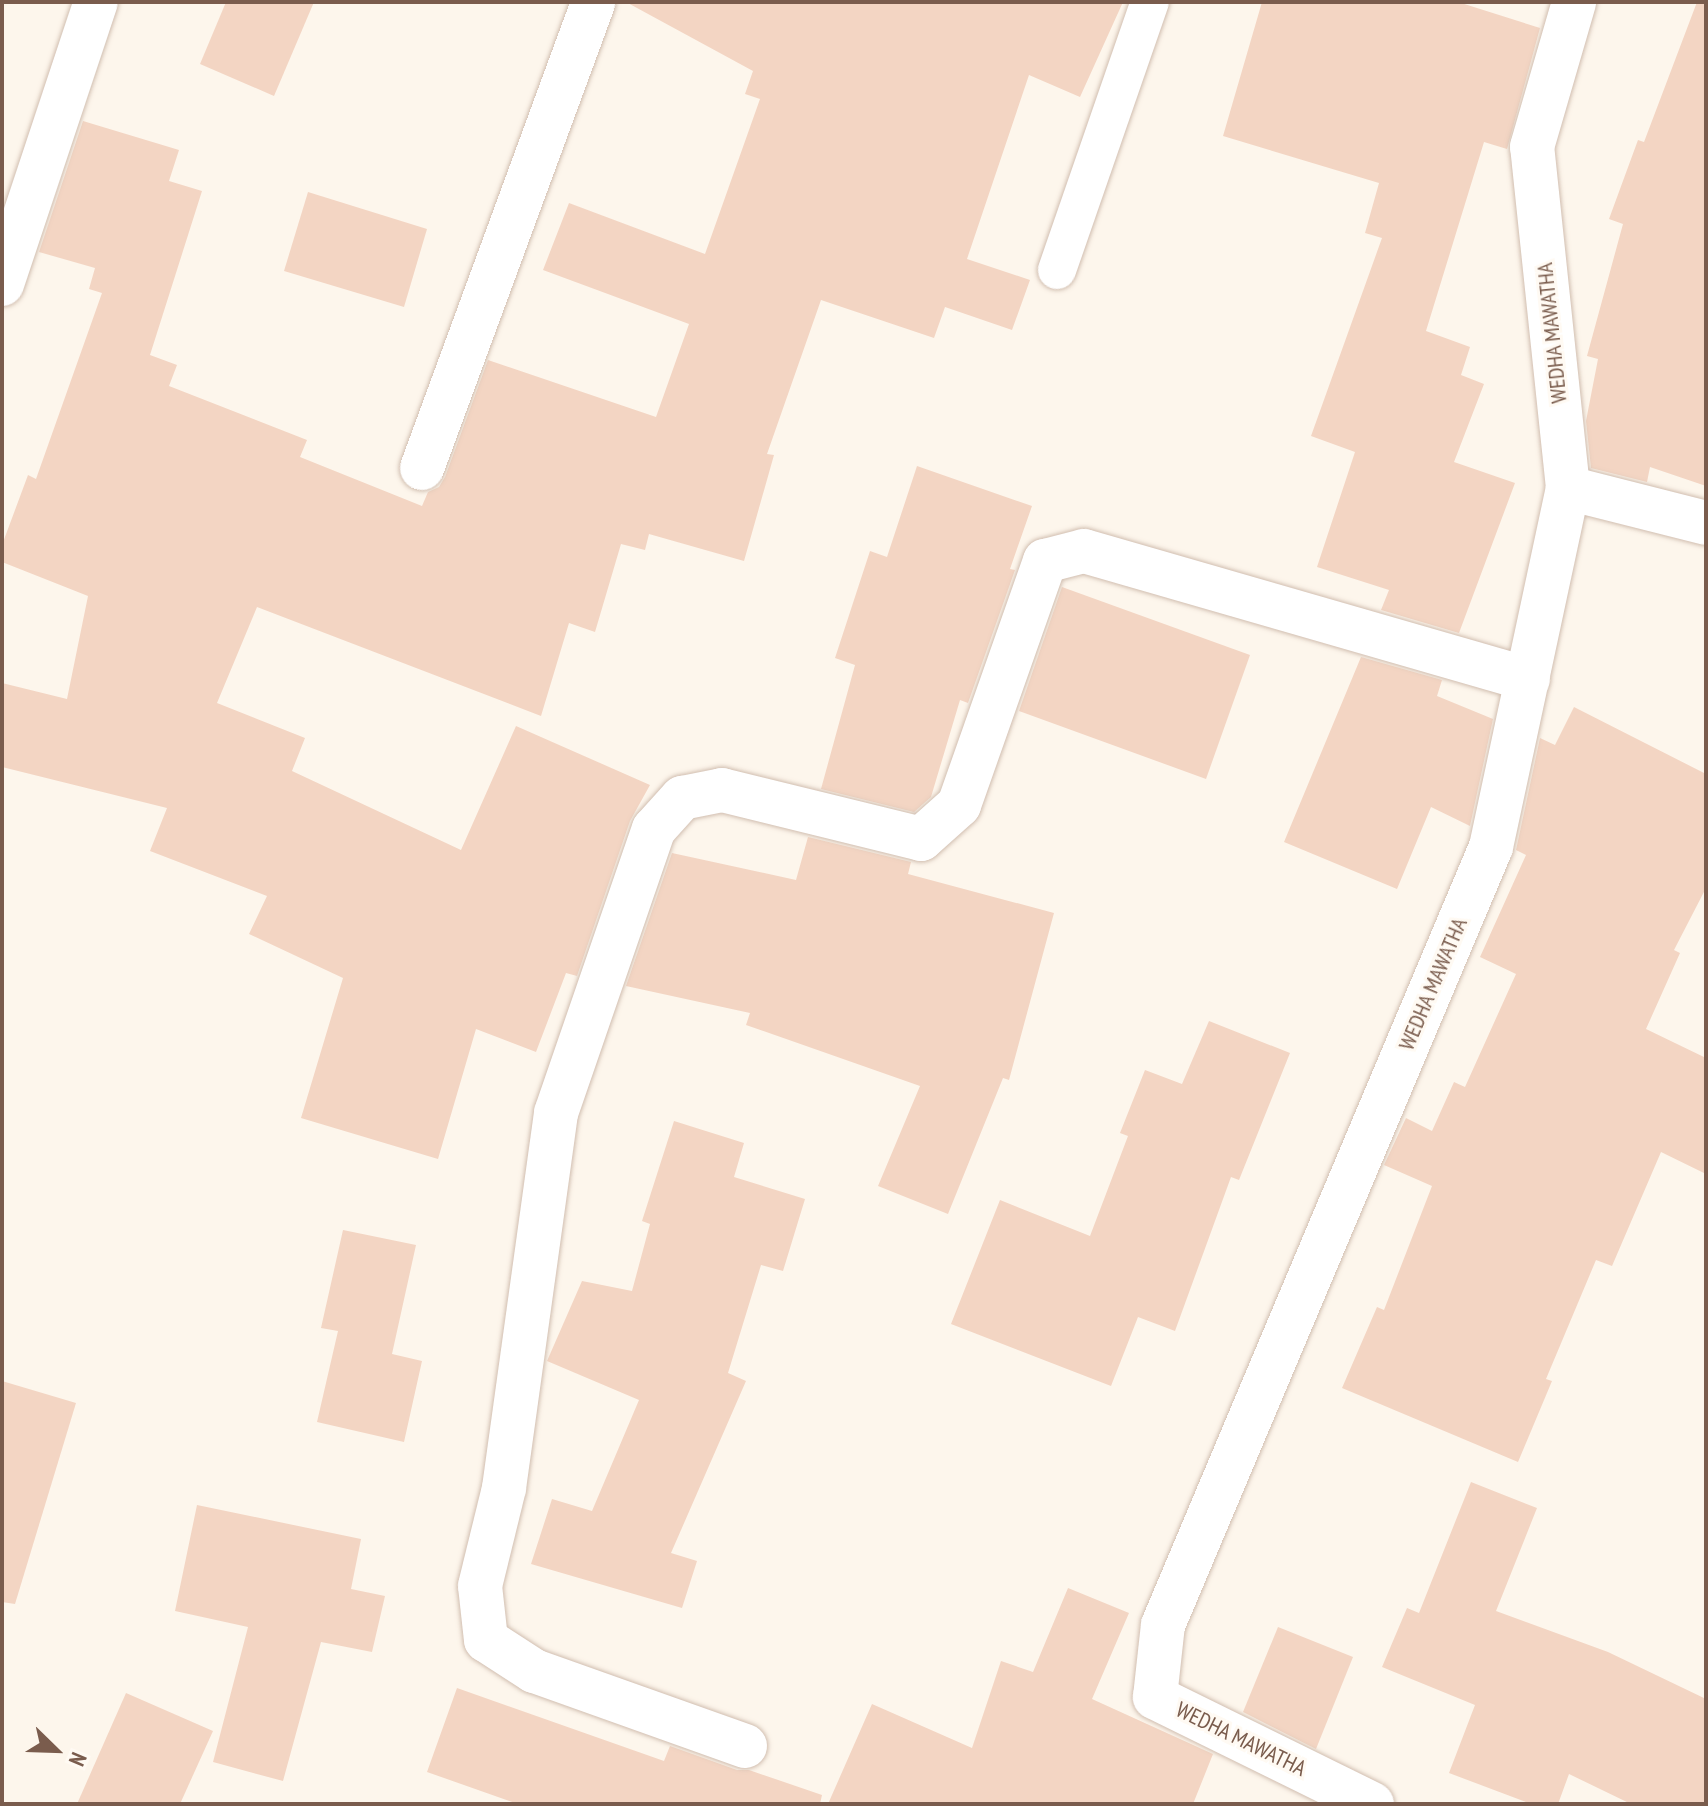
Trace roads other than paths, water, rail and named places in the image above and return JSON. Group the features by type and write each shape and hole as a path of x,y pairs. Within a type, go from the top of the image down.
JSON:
{"street":[{"path":"2,284 96,2"},
{"path":"422,468 593,2"},
{"name":"WEDHA MAWATHA","path":"1372,1804 1155,1697 1163,1625 1491,847 1568,488 1532,147 1574,2"},
{"path":"1568,488 1706,523"},
{"path":"745,1746 534,1671 486,1640 480,1586 504,1488 556,1113 654,829 682,798 722,790 921,839 959,805 1045,561 1084,551 1528,679"}],"lane":[{"path":"1057,270 1150,2"}]}
